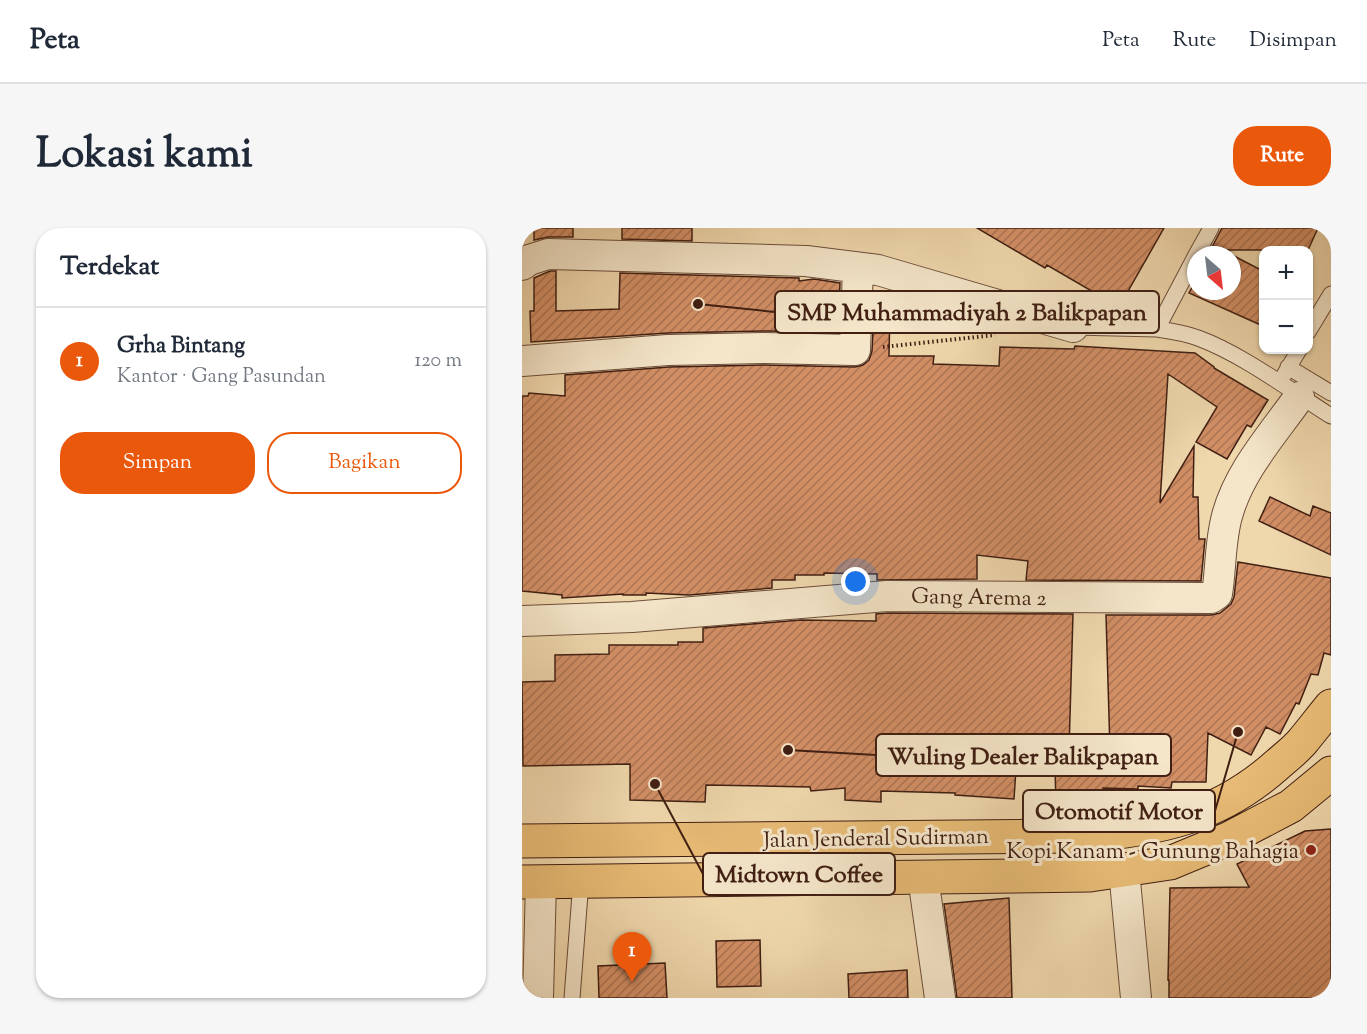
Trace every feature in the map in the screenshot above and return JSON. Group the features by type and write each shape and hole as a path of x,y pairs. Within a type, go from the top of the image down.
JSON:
{"highway":[{"name":"Jalan Jenderal Sudirman","path":"522,841 1083,836 1128,832 1206,812 1230,800 1264,776 1301,744 1331,706"},
{"name":"Jalan Jenderal Sudirman","path":"531,882 1090,874 1124,870 1170,863 1228,839 1290,806 1331,773"},
{"path":"1290,806 1331,796"}],"street":[{"path":"522,265 548,255 806,261 878,270 1073,327"},
{"path":"522,361 668,350 764,348 855,350 858,268"},
{"name":"Gang Arema 2","path":"522,621 632,617 887,596 1211,598 1217,594 1227,516 1236,491 1289,390"},
{"path":"1124,870 1136,998"},
{"path":"923,877 940,998"},
{"path":"531,882 538,998"}],"lane":[{"path":"1201,246 1211,228"},
{"path":"1157,329 1187,272"},
{"path":"1313,324 1331,294"},
{"path":"1073,327 1157,329 1198,338 1221,349 1331,416"},
{"path":"1289,390 1288,367 1296,354"},
{"path":"1288,367 1331,393"},
{"path":"572,998 581,881"}],"path":[{"path":"855,350 1004,334"}],"building":[{"path":"534,228 573,228 573,237 548,237 534,240"},
{"path":"622,228 692,228 692,241 622,239"},
{"path":"977,228 1164,228 1119,307 1047,265 1045,268"},
{"path":"1222,228 1318,228 1310,246 1259,246 1259,250 1241,250 1241,246 1213,246"},
{"path":"1241,260 1259,269 1259,324 1205,300 1241,300"},
{"path":"550,271 556,271 556,311 619,309 620,273 799,278 799,281 814,279 840,283 838,332 668,333 531,342 530,311 534,311 534,278"},
{"path":"874,308 890,308 889,356 934,356 933,364 999,366 1000,347 1074,349 1075,346 1195,353 1214,368 1268,400 1251,427 1247,425 1227,459 1196,442 1217,407 1168,374 1160,503 1194,446 1193,497 1198,497 1199,539 1205,539 1201,581 1026,580 1028,561 977,555 977,579 877,580 877,574 824,573 824,575 795,575 795,580 772,580 772,588 689,595 646,593 646,595 623,594 562,598 562,595 522,591 522,396 528,396 529,393 565,396 565,375 669,367 764,365 855,367 863,365 869,360 872,351"},
{"path":"1270,497 1310,516 1313,506 1331,513 1331,555 1259,521"},
{"path":"1238,562 1331,578 1331,655 1324,653 1318,675 1311,674 1299,704 1296,703 1280,734 1266,727 1251,755 1208,733 1206,782 1172,782 1171,788 1138,786 1138,789 1103,788 1103,803 1056,804 1055,768 1016,769 1014,799 955,795 955,793 881,791 881,802 845,800 845,788 811,791 810,787 706,785 705,802 630,800 630,764 523,766 522,682 555,681 555,655 609,654 609,645 678,645 678,642 703,642 703,628 801,620 876,621 876,614 888,613 1073,614 1069,750 1110,750 1106,615 1211,615 1220,613 1231,604 1234,597"},
{"path":"1331,829 1331,998 1169,998 1170,888 1249,887 1237,864 1305,831"},
{"path":"1009,898 1012,998 957,998 944,904"},
{"path":"760,940 761,986 717,987 716,941"},
{"path":"665,963 667,998 599,998 598,966"},
{"path":"907,970 908,998 849,998 848,974"}],"place":[{"name":"SMP Muhammadiyah 2 Balikpapan","path":"698,304"},
{"name":"Otomotif Motor","path":"1238,732"},
{"name":"Wuling Dealer Balikpapan","path":"788,750"},
{"name":"Midtown Coffee","path":"655,784"},
{"name":"Kopi Kanam - Gunung Bahagia","path":"1311,850"},
{"name":"Grha Bintang","path":"632,982"}]}
